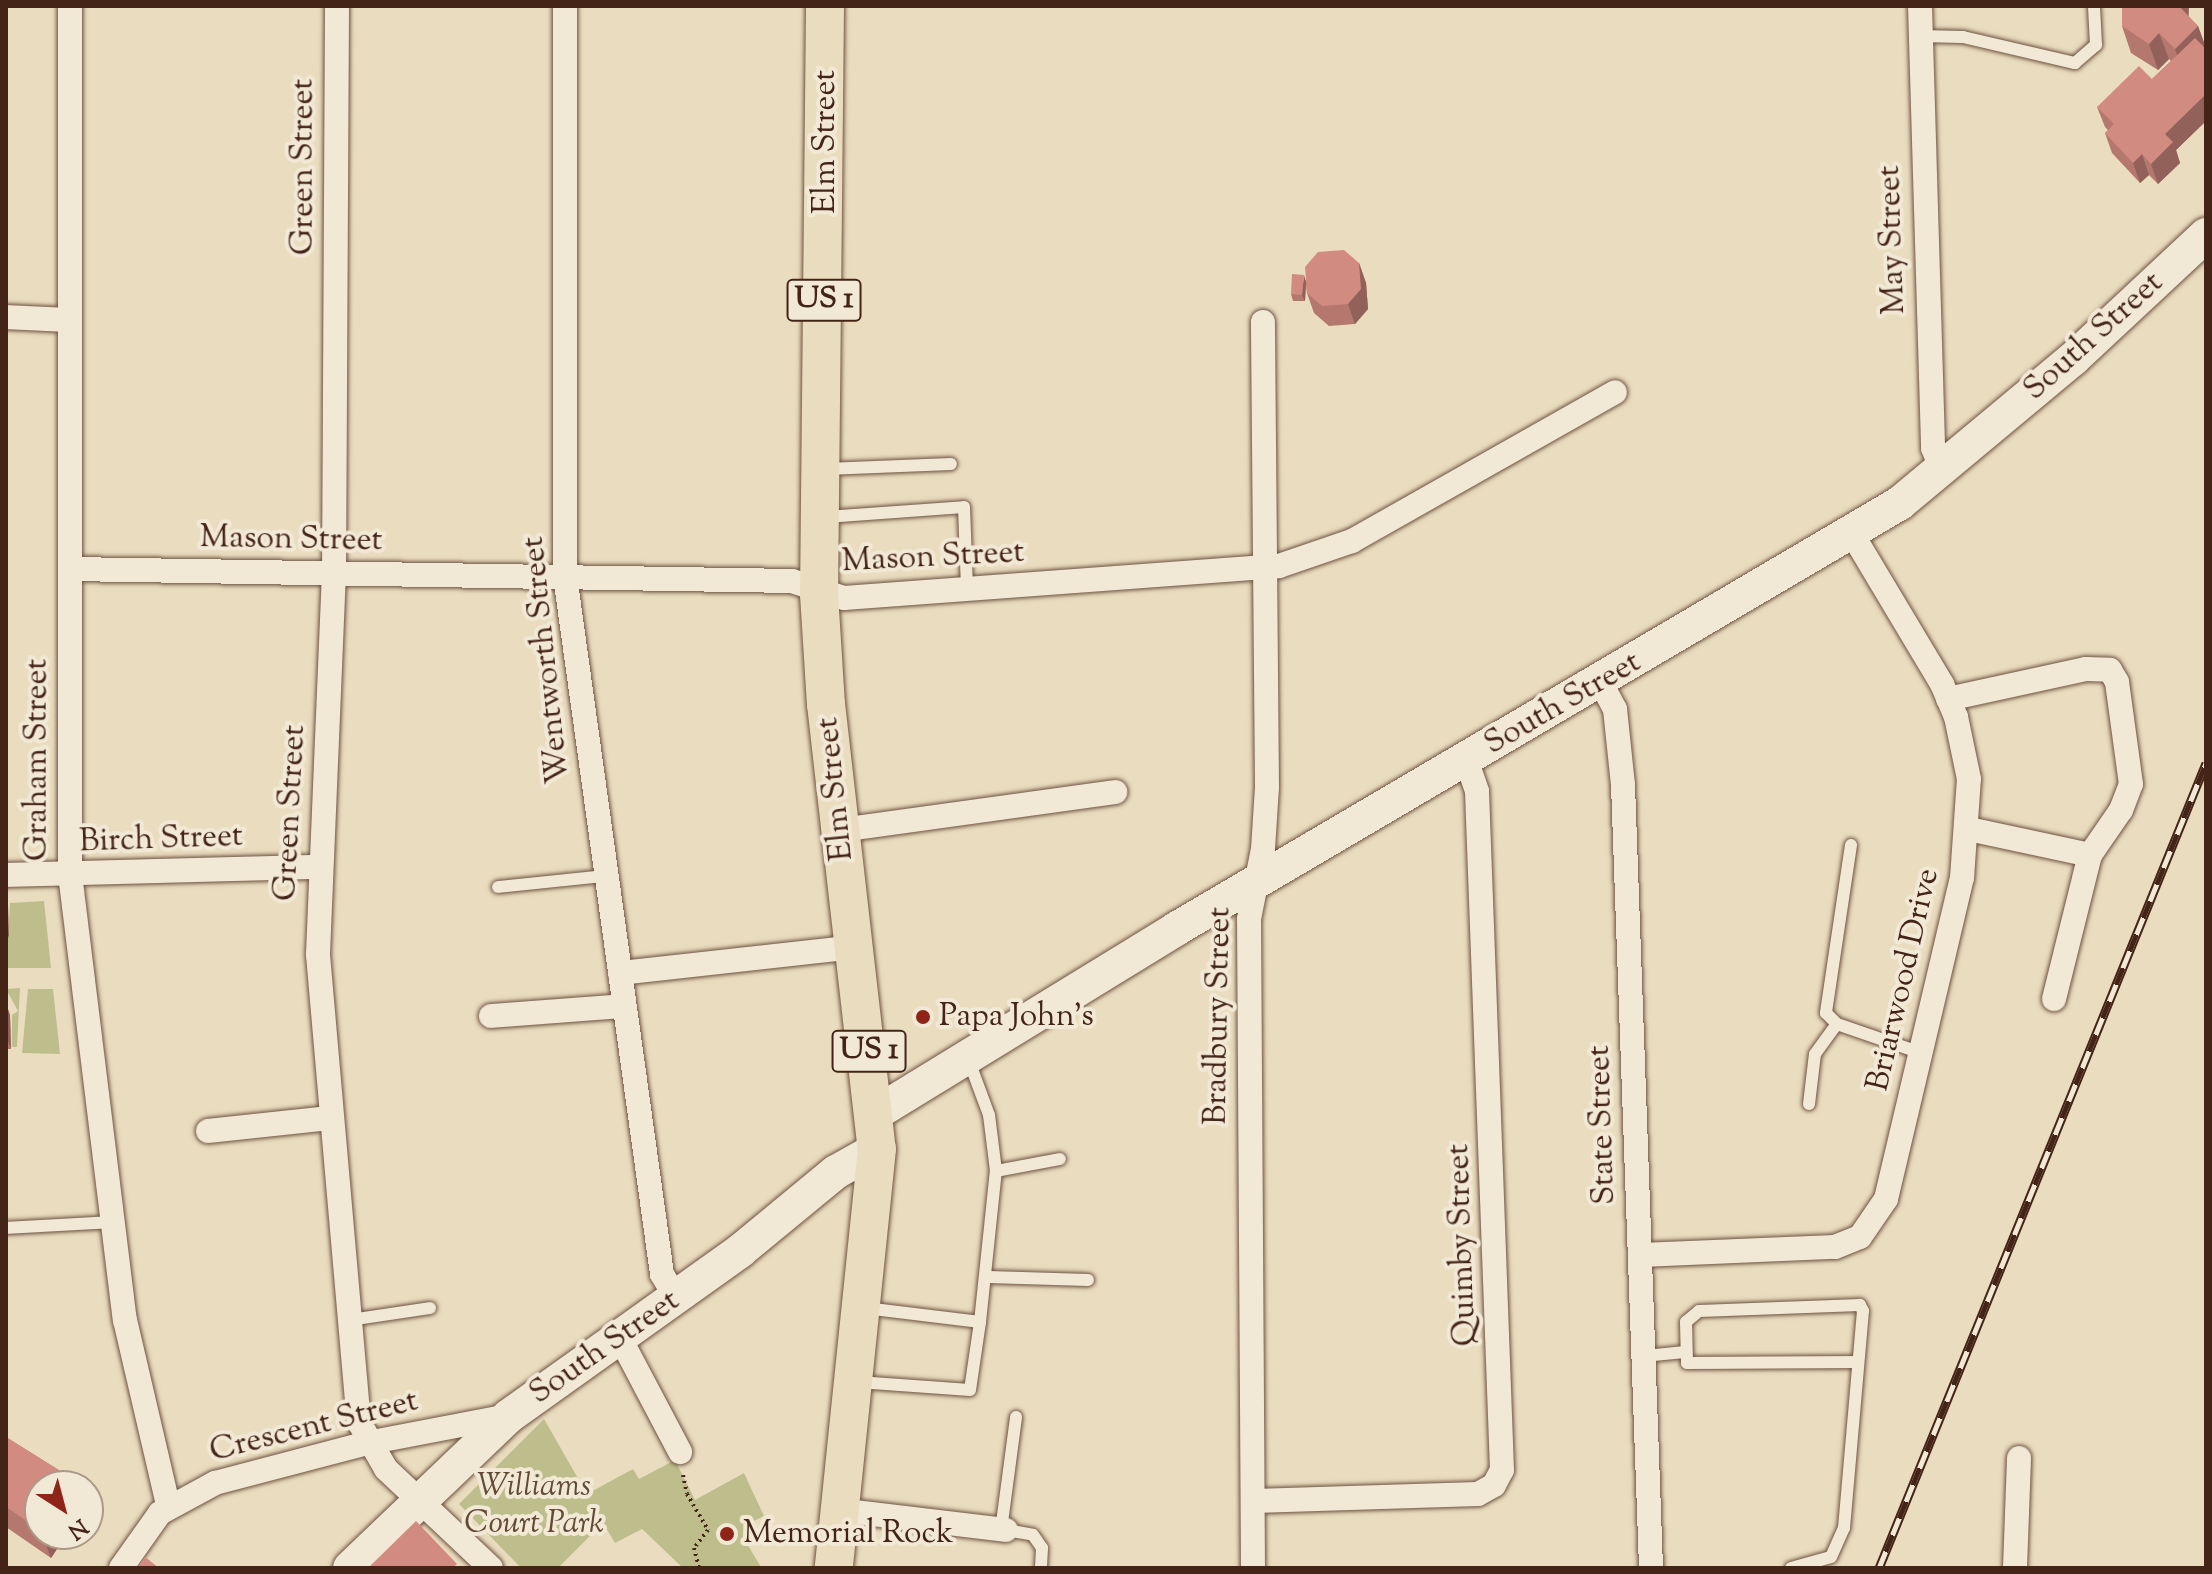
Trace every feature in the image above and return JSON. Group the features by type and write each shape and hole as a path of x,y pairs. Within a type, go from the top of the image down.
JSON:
{"main road":[{"name":"Elm Street","path":"825,6 827,184 818,469 819,594 841,830 877,1131 834,1568"}],"street":[{"name":"Graham Street","path":"70,6 67,320 70,874 112,1222 136,1377 168,1505"},
{"name":"Green Street","path":"337,6 334,572 318,867 318,955 329,1118 359,1422 367,1443 418,1500 491,1568"},
{"name":"Wentworth Street","path":"565,6 565,576 604,876 662,1274 676,1298"},
{"name":"May Street","path":"1920,6 1933,448 1942,470"},
{"name":"South Street","path":"350,1568 509,1416 676,1298 836,1172 877,1131 968,1058 1254,884 1853,535 1942,470 2206,235"},
{"path":"6,317 67,320"},
{"name":"Bradbury Street","path":"1253,1568 1249,919 1263,849 1267,787 1263,322"},
{"name":"Mason Street","path":"70,569 792,581 819,594 844,598 1264,567 1305,560 1352,541 1615,392"},
{"name":"Briarwood Drive","path":"1641,1255 1798,1251 1860,1237 1886,1199 1969,829 1969,779 1948,699 1853,535"},
{"path":"1948,699 2086,669 2110,670 2117,682 2131,784 2121,810 2090,855 2054,999"},
{"name":"State Street","path":"1601,683 1615,709 1621,747 1651,1568"},
{"name":"Quimby Street","path":"1254,1501 1478,1494 1494,1485 1502,1470 1477,791 1466,759"},
{"path":"841,830 1115,792"},
{"path":"1969,829 2090,855"},
{"name":"Birch Street","path":"6,875 318,867"},
{"path":"620,973 854,947"},
{"path":"491,1016 624,1006"},
{"path":"208,1131 329,1118"},
{"path":"620,1338 680,1452"},
{"name":"Crescent Street","path":"121,1568 142,1533 168,1505 250,1471 367,1443 509,1416"},
{"path":"2015,1568 2019,1458"},
{"path":"839,1510 1003,1530"}],"lane":[{"path":"1920,36 1963,37 2075,63 2096,45 2094,6"},
{"path":"818,469 951,464"},
{"path":"819,518 964,507 967,589"},
{"path":"1851,845 1826,1013 1837,1024 1921,1053"},
{"path":"498,887 604,876"},
{"path":"1809,1104 1815,1054 1837,1024"},
{"path":"853,1381 970,1390 988,1277 996,1171 989,1115 968,1058"},
{"path":"996,1171 1060,1159"},
{"path":"6,1228 112,1222"},
{"path":"988,1277 1088,1280"},
{"path":"1791,1568 1818,1563 1837,1550 1848,1505 1863,1311 1853,1302 1699,1311 1686,1322 1684,1352 1687,1363 1858,1362"},
{"path":"350,1320 430,1308"},
{"path":"861,1308 980,1322"},
{"path":"1644,1356 1684,1352"},
{"path":"1016,1417 1003,1530 1033,1535 1042,1548 1041,1568"}],"path":[{"path":"680,1452 687,1494 708,1530 693,1553 699,1568"}],"green space":[{"path":"44,901 51,968 6,968 10,903"},
{"path":"20,988 17,1047 12,1047 12,1015 18,1011 6,989"},
{"path":"28,989 53,989 60,1054 22,1053"},
{"name":"Williams Court Park","path":"544,1419 587,1494 633,1469 639,1479 675,1460 695,1500 744,1473 764,1516 750,1523 756,1536 746,1542 761,1567 683,1568 642,1529 615,1543 603,1523 558,1568 521,1568 459,1504"}],"building":[{"path":"2122,6 2179,6 2198,26 2175,49 2159,33 2149,44 2122,26"},
{"path":"2195,38 2206,49 2206,94 2165,134 2173,142 2151,164 2142,154 2133,163 2105,133 2114,124 2097,107 2139,66 2152,79"},
{"path":"1344,250 1359,263 1361,289 1348,304 1322,306 1307,293 1305,267 1318,252"},
{"path":"1292,274 1304,275 1302,295 1291,294"},
{"path":"6,1437 59,1470 24,1470 24,1519 6,1507"},
{"path":"416,1521 457,1564 452,1568 368,1568"},
{"path":"145,1557 159,1568 137,1568"}],"railway":[{"path":"1879,1568 2206,763"}],"place":[{"name":"Papa John's","path":"923,1017"},
{"name":"Memorial Rock","path":"727,1534"}]}
